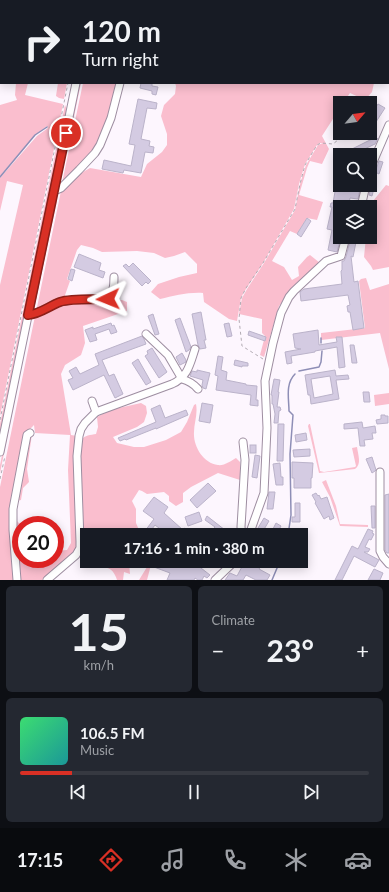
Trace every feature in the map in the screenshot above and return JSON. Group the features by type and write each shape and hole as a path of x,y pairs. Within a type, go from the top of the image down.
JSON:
{"street":[{"path":"0,452 76,84"},
{"path":"54,191 60,188 95,153 113,118 120,84"},
{"path":"377,153 389,125"},
{"path":"252,528 264,493 267,428 265,381 281,313 288,297 326,261 341,256 344,244"},
{"path":"28,315 36,314 61,302 108,299 113,290 114,277"},
{"path":"146,334 168,355 182,379 194,384 198,389"},
{"path":"47,580 78,552 80,541 77,456 78,436 81,429 96,412 182,379 188,370 195,349"},
{"path":"92,401 96,412"},
{"path":"17,580 13,509 27,435 30,433"},
{"path":"241,528 245,460 243,442"},
{"path":"380,472 380,551 382,557 389,564"},
{"path":"215,580 228,568"}],"path":[{"path":"0,420 68,84"},
{"path":"269,363 242,346 239,319 242,298 246,288 263,263 294,209 305,164 317,145 321,143 333,144 338,140"}],"shaded area":[{"path":"16,84 28,84 25,95 63,104 0,416 0,285 23,185 7,181 0,211 0,178 37,136 48,128 47,126 35,135 0,176 0,105 17,100 15,95"},
{"path":"58,84 67,84 64,99 56,96"},
{"path":"79,84 81,84 60,184 58,184"},
{"path":"83,84 118,84 103,134 89,157 62,183"},
{"path":"175,84 374,84 372,92 368,96 356,96 350,93 348,96 333,96 333,119 322,136 329,149 322,164 310,161 299,195 323,202 317,220 307,218 297,234 290,231 272,261 284,267 292,280 299,276 298,267 310,255 320,263 279,306 264,357 260,355 265,336 262,333 262,319 239,314 242,298 295,210 300,184 306,165 318,145 323,143 317,145 305,164 299,184 294,209 263,263 244,292 241,298 237,321 229,319 204,302 203,293 186,294 160,299 151,292 158,284 197,273 197,264 185,252 165,258 154,253 137,251 102,252 81,245 77,250 67,279 70,281 64,298 36,312 61,191 83,172 90,168 141,177 147,164 162,152 167,145 167,134 161,116 164,105 175,94"},
{"path":"65,105 67,110 0,435 0,424"},
{"path":"386,185 389,186 389,267 373,270 364,257 365,244 377,244 377,200 374,200"},
{"path":"57,201 33,312 31,312 54,203"},
{"path":"366,278 370,290 389,284 389,369 380,333 321,340 321,333 365,328 359,281"},
{"path":"122,300 127,302 127,311 83,326 85,343 81,355 65,365 61,374 71,435 77,436 77,547 75,552 64,561 64,550 67,550 71,543 68,470 70,435 35,433 34,425 28,431 12,504 12,568 15,568 16,580 0,580 0,487 35,316 66,303"},
{"path":"32,316 0,473 0,465"},
{"path":"389,393 389,404 375,406 374,395"},
{"path":"141,403 146,406 147,413 144,422 137,427 113,437 117,443 134,447 144,447 166,440 181,432 194,405 196,404 197,411 194,437 197,448 208,461 213,464 225,464 236,458 240,462 240,480 218,473 191,487 183,493 183,502 176,506 169,501 169,496 164,492 147,494 139,490 132,501 136,509 136,523 138,528 82,528 83,506 80,452 82,440 84,437 96,434 98,427 97,417 110,410"},
{"path":"309,424 320,471 324,472 355,467 352,448 357,447 359,459 357,467 355,469 319,473 308,426"},
{"path":"32,434 27,469 29,482 23,488 21,500 16,501 28,436"},
{"path":"326,480 336,506 340,524 368,525 368,527 340,526 330,497 322,482"},
{"path":"18,568 56,568 42,580 19,580"},
{"path":"106,568 130,568 130,574 124,572 123,580 117,580 110,569"},
{"path":"146,568 150,568 147,580 139,580"}],"building":[{"path":"141,84 152,84 152,86 158,87 156,95 152,94 152,91 140,88"},
{"path":"138,99 157,103 156,109 147,108 141,139 150,141 149,146 154,147 153,153 145,152 141,173 124,170 123,173 102,169 104,160 131,166 135,145 129,144"},
{"path":"378,104 385,108 377,120"},
{"path":"370,140 377,140 375,144 367,148 354,148"},
{"path":"379,161 383,162 379,174 377,173"},
{"path":"335,192 359,192 358,199 350,198 350,200 334,200"},
{"path":"370,192 373,192 372,196 369,195"},
{"path":"331,203 333,203 333,244 339,244 337,252 328,250 332,230 327,229 332,207 330,207"},
{"path":"307,218 311,221 301,237 297,234"},
{"path":"349,244 356,244 353,257 351,256 354,282 358,281 364,328 353,330 350,312 348,312 347,306 350,305 348,295 301,301 300,292 304,289 342,284 342,261 344,261"},
{"path":"79,254 101,263 99,270 105,272 103,278 74,267"},
{"path":"133,263 151,281 148,284 146,282 142,286 123,266 126,264 129,267"},
{"path":"71,269 75,270 72,281 68,279"},
{"path":"201,312 206,348 200,349 192,314"},
{"path":"153,314 159,334 155,335 148,316"},
{"path":"180,318 191,347 186,352 175,320"},
{"path":"111,323 112,326 114,325 117,332 111,334 109,329 95,334 97,340 90,342 85,330"},
{"path":"229,323 232,336 227,337 224,324"},
{"path":"318,330 319,345 337,342 336,337 342,337 345,367 339,368 337,347 291,356 292,363 287,364 285,352 301,349 295,348 293,334"},
{"path":"249,331 266,337 265,341 248,335"},
{"path":"142,336 146,344 102,360 109,376 114,374 123,394 115,398 104,375 73,390 68,380 73,378 69,371 76,367 80,374 99,365 95,354"},
{"path":"350,345 354,345 357,363 352,363"},
{"path":"152,348 167,372 159,378 145,356 148,354 147,351"},
{"path":"182,353 186,362 180,365 176,357"},
{"path":"218,356 223,357 221,370 227,372 226,380 257,386 256,400 258,400 258,406 250,405 251,395 216,390 218,376 215,375"},
{"path":"138,359 151,382 146,385 132,363"},
{"path":"235,360 248,363 248,366 242,367 234,365"},
{"path":"197,370 210,373 206,389 203,388 202,385 203,380 190,376 192,371 197,372"},
{"path":"335,370 336,376 348,375 349,379 336,380 339,399 311,404 305,375","holes":["330,376 333,394 314,398 311,379"]},
{"path":"274,379 280,380 277,407 280,407 281,410 279,411 278,423 274,423 275,414 271,395"},
{"path":"363,392 369,392 370,402 364,402"},
{"path":"202,403 213,405 210,423 199,421"},
{"path":"160,405 165,418 186,410 188,415 156,429 120,441 118,438 156,422 151,409"},
{"path":"381,415 388,416 388,423 377,424 376,420 381,419"},
{"path":"362,422 363,428 375,426 376,433 372,433 373,439 364,440 365,446 360,446 358,428 344,429 344,424"},
{"path":"278,424 284,424 283,461 277,461"},
{"path":"306,433 307,440 296,442 295,435"},
{"path":"250,445 256,445 256,453 250,453"},
{"path":"310,449 310,456 294,457 293,450"},
{"path":"255,455 260,456 257,478 252,477"},
{"path":"372,457 376,470 372,473 366,459"},
{"path":"292,462 313,463 311,488 294,488 294,478 292,478"},
{"path":"280,463 283,485 276,485 273,464"},
{"path":"208,483 216,491 197,508 190,500"},
{"path":"269,492 275,492 273,509 267,509"},
{"path":"316,493 321,499 327,497 334,518 330,520 329,516 324,519 312,495"},
{"path":"389,494 389,553 387,553 385,550 385,495"},
{"path":"154,497 168,507 164,513 181,528 159,528 155,525 153,528 147,528 154,519 143,511"},
{"path":"295,503 300,503 300,522 292,522 292,517 295,517"},
{"path":"371,506 375,506 375,528 372,528"},
{"path":"199,512 202,521 188,526 185,517"},
{"path":"207,516 222,528 214,528 215,527 205,520"},
{"path":"264,518 269,521 265,528 258,528"},
{"path":"276,523 281,526 280,528 274,528"},
{"path":"368,529 373,531 372,533 374,534 371,540 369,539 365,547 370,549 368,552 364,552 379,560 375,567 354,556 342,580 335,580 352,546 358,549"},
{"path":"157,568 201,568 210,575 207,578 204,576 202,580 195,578 194,580 167,580 170,573"},
{"path":"241,568 260,568 270,575 267,580 256,580 246,575 243,580 225,580 230,573 237,576"},
{"path":"374,569 383,573 380,580 368,580"}],"waterway":[{"path":"0,177 35,135 47,127"},
{"path":"321,338 321,343"},
{"path":"299,371 319,367 322,351"},
{"path":"289,528 291,515 290,454 293,415 289,411 288,392 290,382 295,374"},
{"path":"272,580 277,568"}],"route":[{"path":"66,133 28,315 34,315 61,302 108,299"}]}
